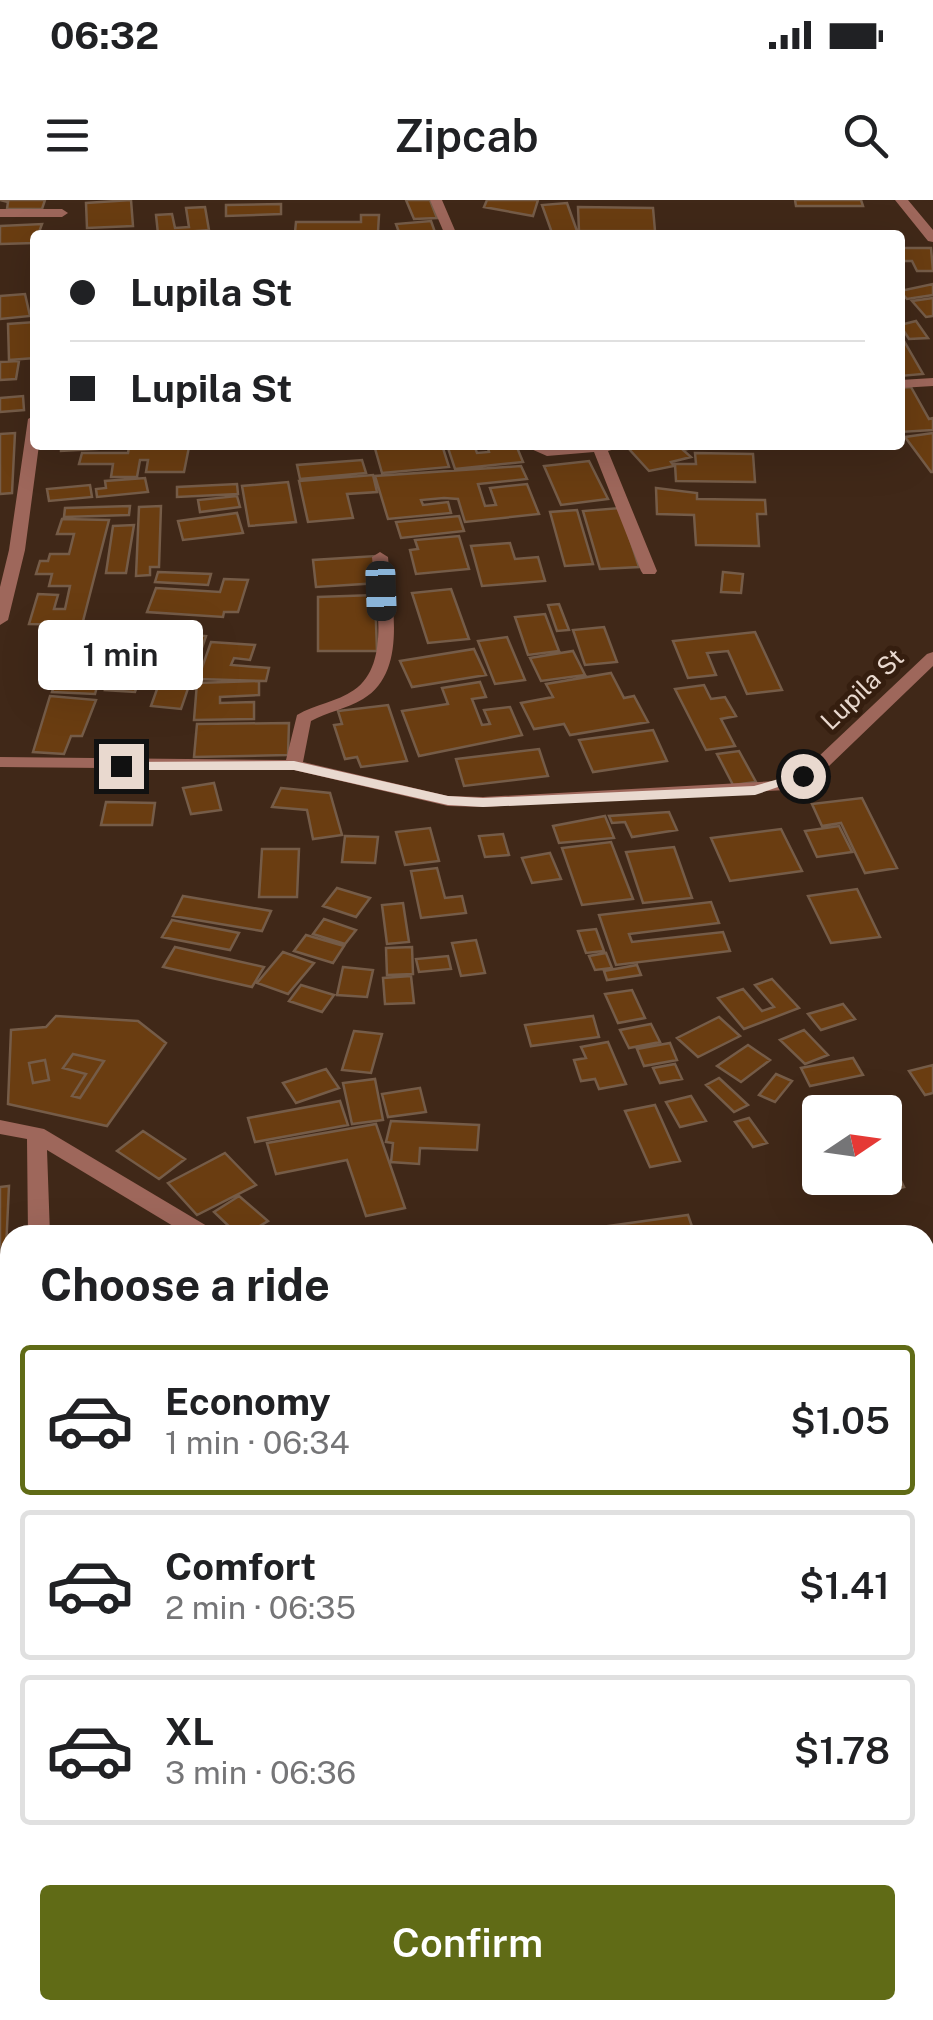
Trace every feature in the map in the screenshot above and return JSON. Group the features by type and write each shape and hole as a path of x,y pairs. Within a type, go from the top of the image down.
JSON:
{"street":[{"path":"436,200 449,230"},
{"path":"902,200 933,238"},
{"path":"0,213 63,212"},
{"path":"905,384 933,382"},
{"path":"0,620 18,550 31,450"},
{"path":"542,450 600,450 649,571"},
{"path":"294,765 304,720 362,693 383,660 380,557"},
{"name":"Lupila St","path":"0,762 294,765 466,802 755,791 803,776 933,657"},
{"path":"0,1126 37,1134 188,1225"},
{"path":"37,1134 39,1225"}],"building":[{"path":"0,200 45,200 42,209 7,209 8,202"},
{"path":"131,200 133,226 87,228 86,203"},
{"path":"406,200 430,200 437,218 414,219"},
{"path":"487,200 538,200 533,216 484,207"},
{"path":"795,200 861,200 863,206 796,206"},
{"path":"567,203 577,230 551,230 542,205"},
{"path":"281,204 281,214 226,216 226,205"},
{"path":"205,207 209,230 158,230 156,215 172,214 175,228 189,227 186,208"},
{"path":"578,207 653,208 655,230 579,230"},
{"path":"361,215 379,215 378,230 295,230 296,222 361,222"},
{"path":"431,221 434,230 398,230 396,224"},
{"path":"42,224 40,230 30,230 30,243 0,244 0,226"},
{"path":"905,248 931,248 933,271 917,271 912,261 905,261"},
{"path":"933,284 933,295 907,299 905,290"},
{"path":"25,294 30,316 0,319 0,296"},
{"path":"933,298 933,316 926,317 912,301"},
{"path":"916,321 928,338 909,339 905,324"},
{"path":"30,322 30,358 9,360 8,324"},
{"path":"905,343 923,374 905,376"},
{"path":"19,361 16,379 0,380 0,362"},
{"path":"911,387 929,419 933,418 933,430 905,432 905,388"},
{"path":"23,396 24,410 0,412 0,398"},
{"path":"15,433 12,493 0,494 0,434"},
{"path":"933,433 933,472 931,472 905,437"},
{"path":"188,450 184,472 146,472 148,460 140,460 137,477 111,477 113,464 79,464 82,453"},
{"path":"375,450 444,450 449,467 382,473"},
{"path":"449,450 477,453 518,450 523,462 455,469"},
{"path":"630,450 683,450 691,457 671,462 674,466 649,471"},
{"path":"695,453 753,454 755,482 676,481 675,464 696,464"},
{"path":"362,460 366,473 300,479 297,465"},
{"path":"589,461 608,499 561,505 544,466"},
{"path":"521,466 527,479 478,484 485,506 496,505 490,488 527,484 539,514 465,522 458,499 444,498 421,500 423,505 448,502 451,513 388,519 375,476"},
{"path":"373,475 377,492 347,494 353,518 308,522 299,481"},
{"path":"145,478 148,492 97,497 96,489 106,488 105,481"},
{"path":"288,482 296,522 249,526 242,486"},
{"path":"237,484 238,494 177,497 177,487"},
{"path":"90,485 92,497 49,501 47,489"},
{"path":"656,488 697,493 697,499 765,500 766,514 757,514 759,546 696,545 694,515 657,514"},
{"path":"237,496 240,507 200,512 198,500"},
{"path":"130,506 129,515 64,517 65,508"},
{"path":"161,506 159,567 150,567 150,575 136,576 139,507"},
{"path":"620,508 639,567 600,569 583,511"},
{"path":"577,510 593,564 565,566 550,512"},
{"path":"237,513 243,533 183,540 178,521"},
{"path":"459,516 464,531 401,538 396,522"},
{"path":"62,519 109,520 82,625 29,624 38,594 58,595 54,609 65,609 70,586 49,586 52,574 36,574 40,561 48,561 50,554 69,554 74,534 57,534"},
{"path":"134,525 126,573 106,573 113,526"},
{"path":"459,536 469,569 416,574 410,550 418,549 415,540"},
{"path":"510,543 515,559 538,557 545,581 482,586 471,546"},
{"path":"376,556 379,583 316,587 313,560"},
{"path":"158,572 211,574 208,585 155,582"},
{"path":"723,572 743,574 741,593 721,592"},
{"path":"224,579 248,580 238,612 224,612 223,617 147,612 156,588 220,592"},
{"path":"451,589 469,639 428,643 412,593"},
{"path":"375,595 377,651 318,651 318,597"},
{"path":"559,604 569,630 557,631 548,605"},
{"path":"545,614 559,651 528,655 515,617"},
{"path":"604,627 617,662 585,665 573,630"},
{"path":"127,630 206,636 181,709 151,706 171,650 150,649 135,692 105,690"},
{"path":"755,632 782,690 747,694 728,651 707,653 716,675 688,678 673,641"},
{"path":"507,637 525,680 495,684 478,641"},
{"path":"211,642 255,645 250,660 234,658 231,665 269,668 266,681 198,679"},
{"path":"474,649 486,675 412,687 400,661"},
{"path":"573,651 585,675 541,681 530,658"},
{"path":"61,664 103,665 95,694 52,692"},
{"path":"611,673 624,698 634,696 648,722 570,735 564,724 534,729 521,703 553,697 546,684"},
{"path":"259,681 259,695 220,697 220,703 254,702 254,719 194,720 197,683"},
{"path":"480,682 486,697 472,699 482,725 490,724 484,710 510,707 522,735 419,756 402,711 448,704 442,688"},
{"path":"704,685 711,699 725,697 736,716 721,719 735,746 706,750 675,689"},
{"path":"50,696 96,700 82,736 71,736 64,754 33,752"},
{"path":"388,705 407,761 361,767 357,757 345,759 334,725 342,724 338,711"},
{"path":"289,723 288,755 194,757 197,724"},
{"path":"653,730 667,761 593,772 579,740"},
{"path":"539,749 548,776 464,786 456,759"},
{"path":"739,751 756,782 733,785 717,754"},
{"path":"214,783 221,810 191,814 183,788"},
{"path":"281,788 330,793 342,835 313,839 307,810 272,807"},
{"path":"862,798 897,868 865,873 841,823 822,826 812,804"},
{"path":"106,802 155,803 152,825 101,825"},
{"path":"669,812 677,830 632,837 625,822 612,823 609,816"},
{"path":"605,816 614,838 559,843 553,826"},
{"path":"839,826 852,852 817,857 805,831"},
{"path":"430,828 439,861 405,865 396,832"},
{"path":"781,829 802,871 730,881 711,838"},
{"path":"503,834 509,855 485,857 479,836"},
{"path":"345,836 378,837 375,863 342,862"},
{"path":"611,842 633,899 582,905 562,848"},
{"path":"674,847 692,898 643,903 626,852"},
{"path":"262,849 299,849 297,897 259,897"},
{"path":"550,853 561,879 532,883 522,858"},
{"path":"437,868 445,898 462,896 466,913 421,918 411,871"},
{"path":"337,888 370,898 356,917 323,906"},
{"path":"857,889 880,937 831,943 808,896"},
{"path":"183,896 271,911 262,931 173,916"},
{"path":"711,902 719,923 629,934 632,942 723,932 730,951 616,965 599,915"},
{"path":"403,903 409,942 387,944 382,905"},
{"path":"324,919 356,930 345,944 313,934"},
{"path":"172,920 239,933 230,950 162,937"},
{"path":"596,929 604,951 586,953 578,931"},
{"path":"306,935 344,946 333,963 294,951"},
{"path":"476,940 485,973 461,976 452,943"},
{"path":"175,947 264,967 252,987 163,967"},
{"path":"412,947 413,974 387,975 386,948"},
{"path":"283,952 314,963 288,994 257,983"},
{"path":"606,953 612,968 595,970 589,956"},
{"path":"448,956 451,969 419,972 416,959"},
{"path":"637,965 641,975 607,980 604,971"},
{"path":"343,967 373,970 367,997 337,995"},
{"path":"411,976 414,1003 385,1004 383,978"},
{"path":"772,979 799,1008 744,1029 718,998 743,989 762,1011 774,1007 755,985"},
{"path":"301,985 334,995 322,1012 289,1001"},
{"path":"632,990 645,1018 618,1023 605,994"},
{"path":"843,1004 855,1019 821,1030 808,1014"},
{"path":"56,1016 138,1021 166,1043 107,1126 8,1104 11,1030 46,1027"},
{"path":"593,1016 599,1037 531,1046 525,1025"},
{"path":"719,1017 740,1036 698,1057 677,1038"},
{"path":"651,1024 660,1042 629,1048 620,1030"},
{"path":"804,1030 828,1055 805,1064 780,1040"},
{"path":"354,1031 382,1034 371,1073 342,1070"},
{"path":"608,1042 626,1084 599,1089 595,1079 581,1081 574,1060 586,1058 581,1047"},
{"path":"670,1043 677,1060 644,1066 637,1049"},
{"path":"748,1045 770,1060 741,1082 717,1066"},
{"path":"73,1054 104,1061 80,1098 72,1096 86,1074 63,1068"},
{"path":"853,1058 863,1075 810,1086 801,1068"},
{"path":"45,1060 49,1080 33,1083 29,1063"},
{"path":"675,1064 682,1079 660,1083 653,1068"},
{"path":"933,1065 933,1093 925,1095 909,1071"},
{"path":"326,1069 339,1088 296,1103 283,1083"},
{"path":"776,1074 792,1081 775,1102 759,1095"},
{"path":"719,1078 748,1105 734,1112 706,1085"},
{"path":"375,1079 383,1120 352,1124 343,1083"},
{"path":"420,1088 426,1112 388,1117 382,1094"},
{"path":"691,1096 706,1121 680,1127 666,1102"},
{"path":"340,1101 348,1125 255,1142 248,1118"},
{"path":"655,1105 680,1161 650,1167 625,1111"},
{"path":"749,1118 767,1143 753,1147 735,1122"},
{"path":"391,1121 479,1125 477,1150 420,1148 419,1164 391,1162 393,1143 386,1142"},
{"path":"376,1124 405,1208 366,1216 347,1160 276,1174 267,1143"},
{"path":"143,1131 185,1159 159,1179 117,1151"},
{"path":"225,1153 256,1185 197,1215 168,1183"},
{"path":"9,1186 7,1225 0,1225 0,1187"},
{"path":"239,1196 268,1221 261,1225 228,1225 214,1212"},
{"path":"688,1215 692,1225 616,1225"}],"route":[{"path":"121,766 294,765 348,774 448,800 483,802 755,791 803,776"}]}
